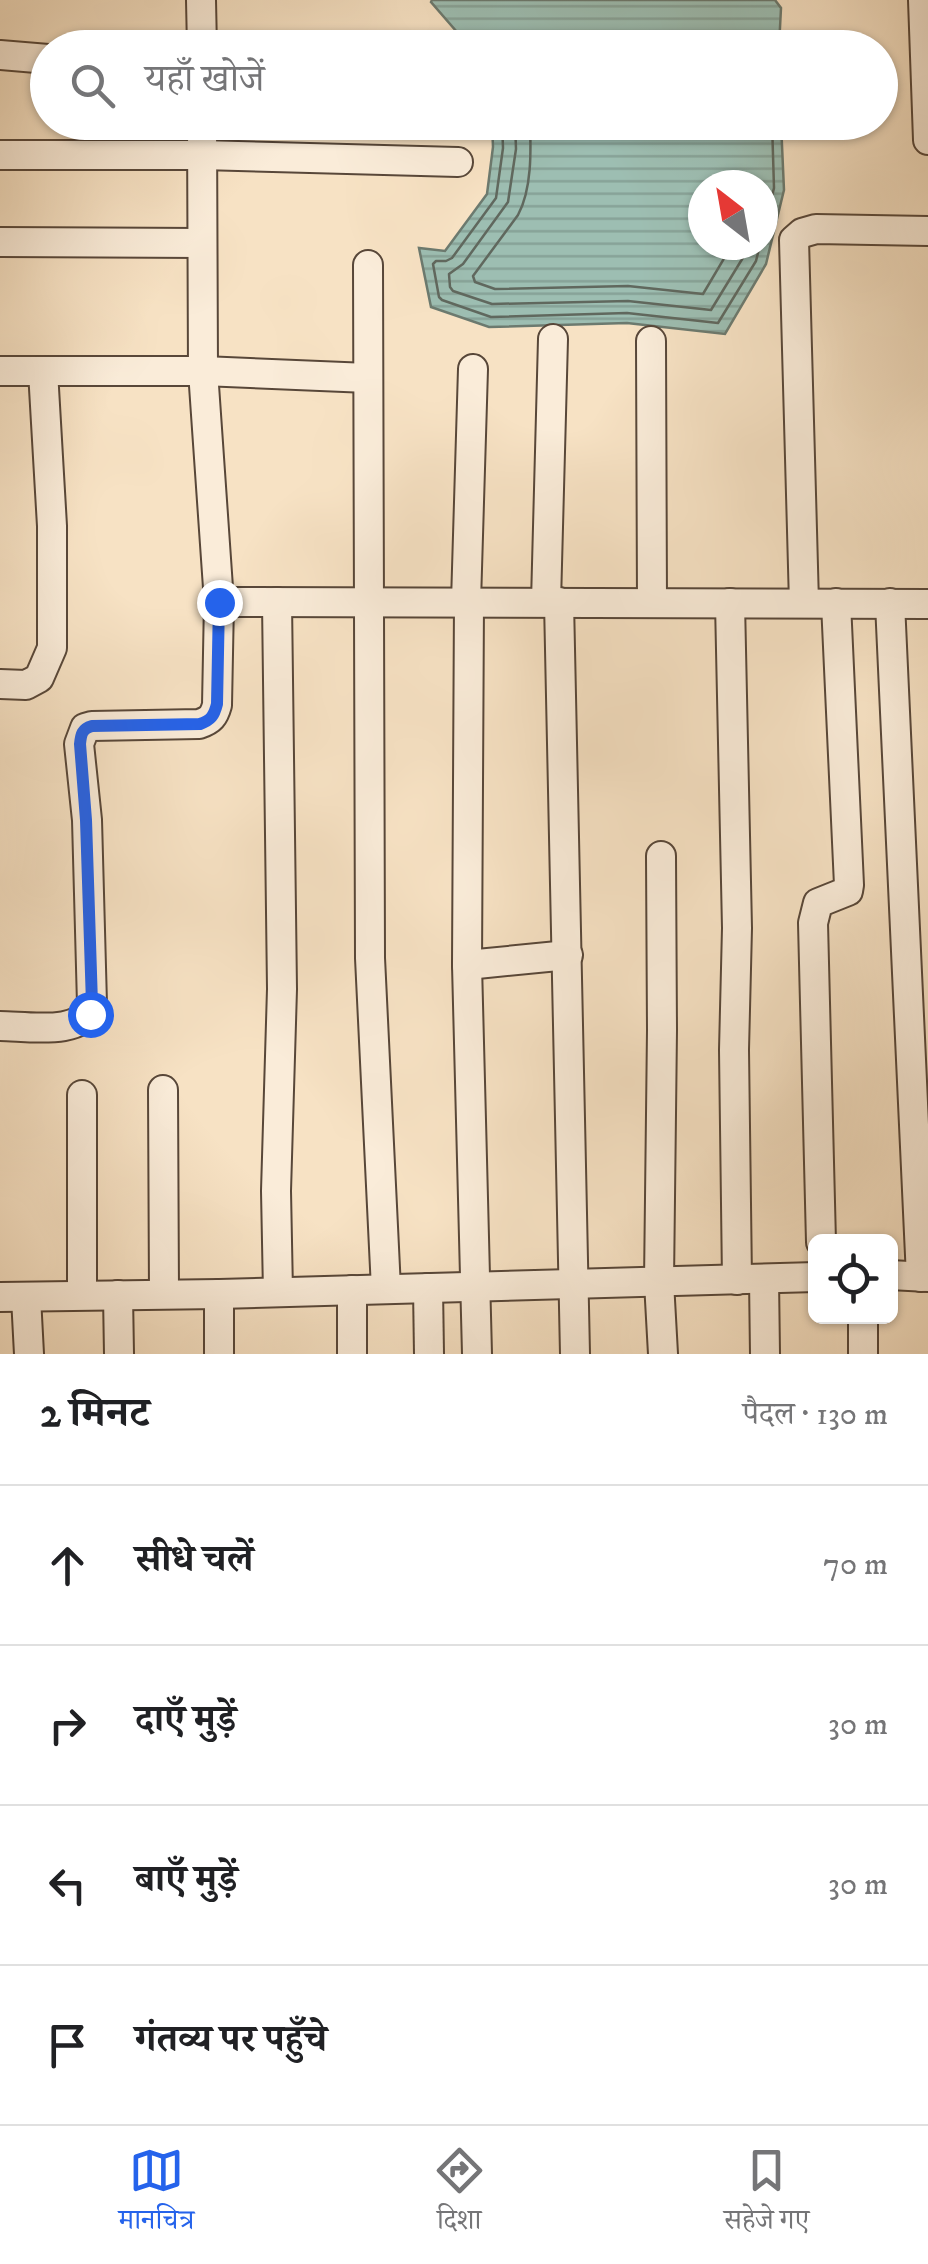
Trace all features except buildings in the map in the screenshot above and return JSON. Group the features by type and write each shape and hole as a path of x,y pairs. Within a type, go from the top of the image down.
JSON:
{"street":[{"path":"201,0 202,30"},
{"path":"923,0 928,140"},
{"path":"0,55 30,58"},
{"path":"0,1026 67,1027 82,1022 90,1014 86,820 80,744 85,728 200,724 209,721 217,704 219,602 203,371 202,140"},
{"path":"0,155 202,155 458,162"},
{"path":"804,604 794,240 802,232 816,229 928,231"},
{"path":"0,242 202,244"},
{"path":"368,265 370,958 386,1289"},
{"path":"553,339 553,602 568,955 575,1354"},
{"path":"651,341 652,603"},
{"path":"473,369 467,966 477,1354"},
{"path":"0,371 203,371 368,378"},
{"path":"0,684 26,685 38,678 52,648 52,526 44,371"},
{"path":"219,602 928,604"},
{"path":"277,602 282,989 276,1191 278,1292"},
{"path":"730,603 737,928 734,1050 750,1279 765,1354"},
{"path":"820,1234 813,924 818,903 843,895 849,886 836,603"},
{"path":"890,603 925,1277 898,1276"},
{"path":"661,856 662,1354"},
{"path":"467,966 568,955"},
{"path":"163,1090 164,1293"},
{"path":"82,1095 82,1295"},
{"path":"29,1354 13,1297 808,1277"},
{"path":"428,1288 429,1354"},
{"path":"352,1290 352,1354"},
{"path":"218,1294 219,1354"},
{"path":"118,1295 119,1354"},
{"path":"863,1354 864,1324"}],"water":[{"path":"775,0 781,8 780,30 455,30 431,2"},
{"path":"493,140 782,140 784,190 778,215 778,170 688,170 688,260 767,260 725,334 627,323 489,327 431,307 419,248 445,251 487,194"}],"route":[{"path":"90,1014 81,734 92,726 209,721 217,704 219,602"}]}
